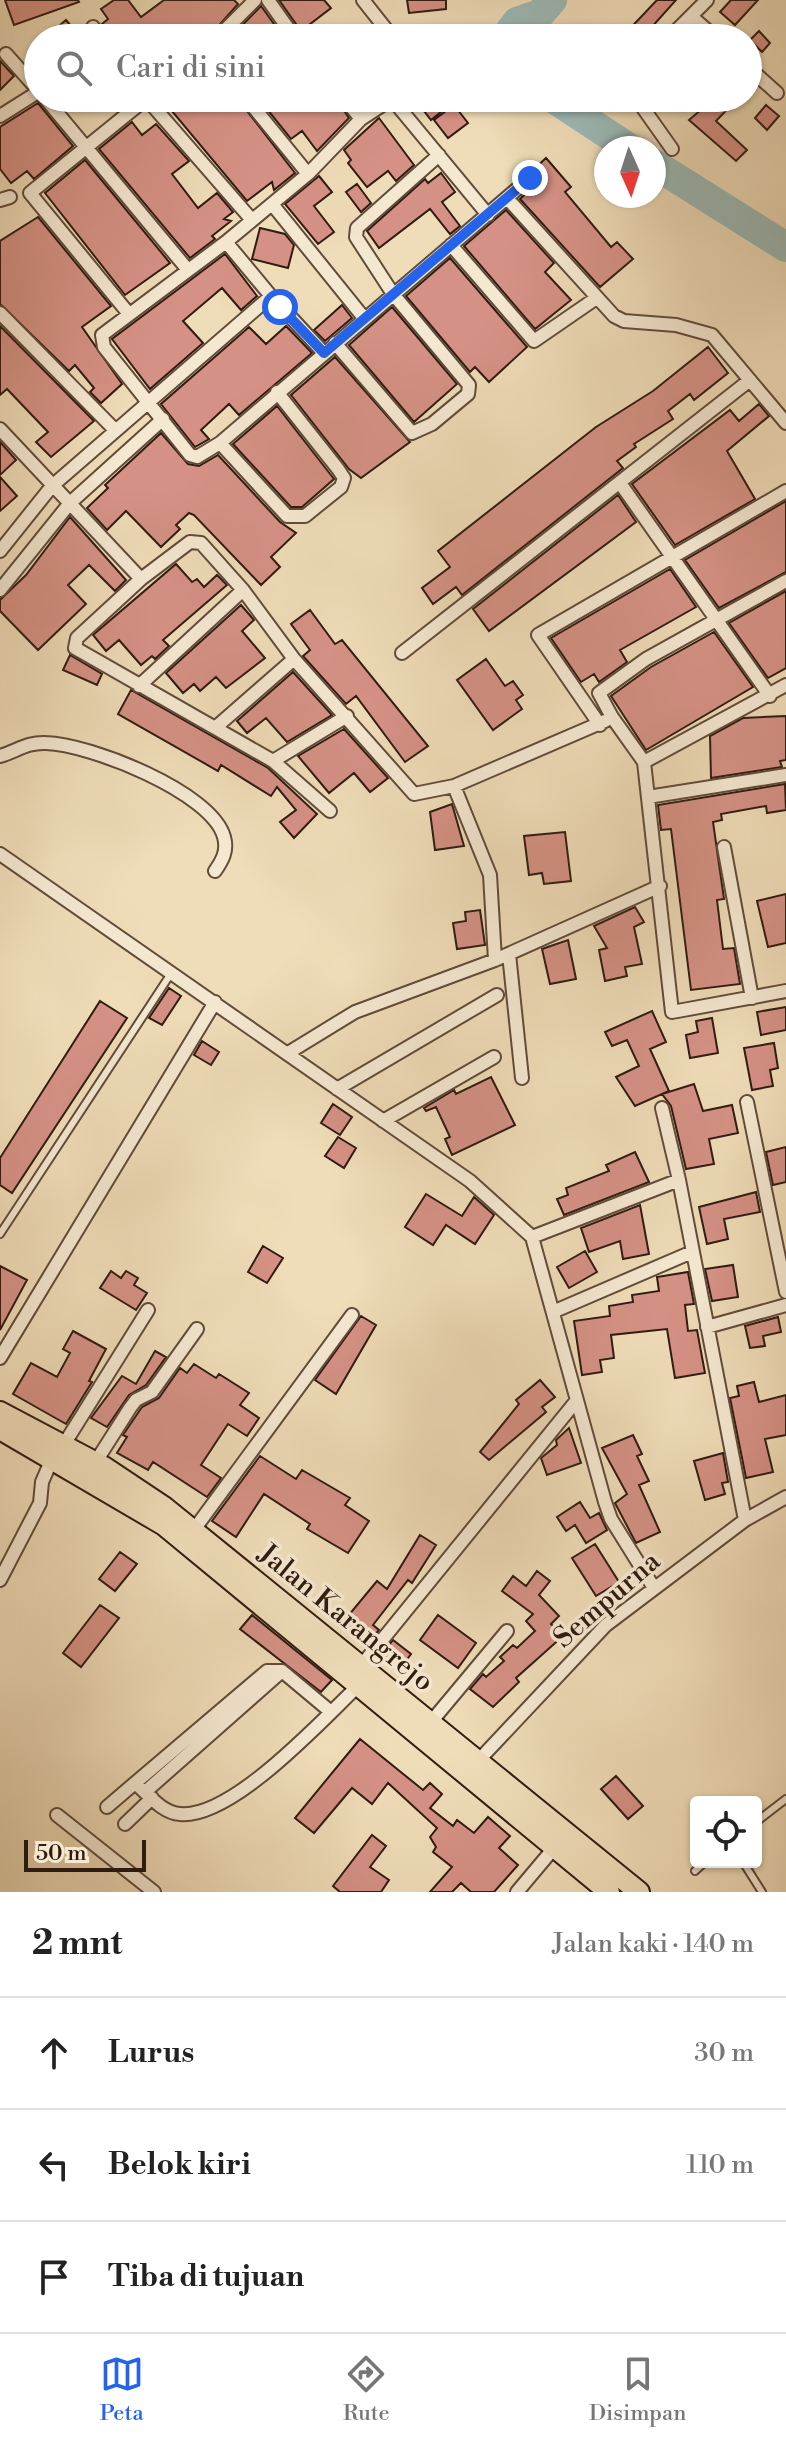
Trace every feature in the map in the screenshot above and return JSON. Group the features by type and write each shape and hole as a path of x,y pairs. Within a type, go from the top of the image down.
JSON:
{"main road":[{"name":"Jalan Karangrejo","path":"0,1412 164,1525 359,1676 431,1722 479,1760 613,1887"},
{"name":"Jalan Karangrejo","path":"0,1429 58,1453 95,1463 139,1489 193,1531 554,1848 613,1887 639,1892"}],"street":[{"path":"231,24 255,0"},
{"path":"268,0 285,24"},
{"path":"363,0 382,24"},
{"path":"684,24 707,0"},
{"path":"692,17 700,24"},
{"path":"6,54 24,75"},
{"path":"762,80 777,93"},
{"path":"0,116 24,100"},
{"path":"56,112 188,270"},
{"path":"129,112 30,193 129,314"},
{"path":"158,112 252,220"},
{"path":"257,112 308,174"},
{"path":"355,112 361,119"},
{"path":"372,112 361,119 308,174 226,242 108,330 101,341 190,455 197,457 220,443 530,178"},
{"path":"404,112 488,215"},
{"path":"646,112 672,149"},
{"path":"335,343 412,433 419,432 468,394 469,385 393,294 358,243 357,228 439,155"},
{"path":"507,198 595,299 624,321 676,325 712,335 786,423"},
{"path":"272,204 364,318"},
{"path":"226,242 280,307 324,353"},
{"path":"451,245 534,341 542,339 595,299"},
{"path":"0,551 52,486 114,429 271,296 280,307"},
{"path":"0,313 114,429"},
{"path":"402,653 750,380"},
{"path":"220,443 287,516 305,516 341,487 344,478 338,469 277,392"},
{"path":"0,590 70,503 163,419"},
{"path":"0,429 141,579"},
{"path":"620,483 669,557 770,696"},
{"path":"600,725 538,635 786,491"},
{"path":"330,811 273,761 73,646 77,638 141,579 190,542 195,542 212,552 294,659 414,794 454,786 600,725 612,717"},
{"path":"786,581 646,659 599,693 644,762 672,1012 786,991"},
{"path":"139,686 243,590"},
{"path":"215,728 294,659"},
{"path":"644,762 785,686"},
{"path":"273,761 347,716"},
{"path":"0,756 26,744 49,743 143,772 183,790 222,831 224,857 215,871"},
{"path":"648,797 786,775"},
{"path":"454,786 490,875 495,960"},
{"path":"724,847 752,998"},
{"path":"0,854 470,1181 532,1237 611,1519 654,1588"},
{"path":"288,1053 355,1012 495,960 660,886"},
{"path":"509,954 522,1078"},
{"path":"337,1089 497,995"},
{"path":"0,1358 215,1002"},
{"path":"383,1121 494,1057"},
{"path":"747,1102 786,1292"},
{"path":"662,1108 679,1180 745,1520"},
{"path":"532,1237 679,1180"},
{"path":"555,1311 692,1252"},
{"path":"707,1327 786,1305"},
{"path":"0,1580 40,1503 42,1482 148,1310"},
{"path":"193,1531 352,1315"},
{"path":"95,1463 136,1400 152,1392 197,1329"},
{"path":"144,1791 179,1815 206,1811 271,1770 331,1712 577,1400"},
{"name":"Sempurna","path":"479,1760 606,1625 745,1520 786,1497"},
{"path":"431,1722 507,1631"},
{"path":"107,1807 144,1791 282,1671 331,1712"},
{"path":"125,1824 144,1791"},
{"path":"57,1815 154,1892"},
{"path":"517,1892 554,1848"}],"lane":[{"path":"0,1234 172,972"},
{"path":"762,1817 786,1799"},
{"path":"695,1871 698,1868"},
{"path":"747,1868 762,1892"}],"building":[{"path":"5,0 78,0 79,2 14,25"},
{"path":"114,0 128,0 141,17 164,0 234,0 238,4 220,24 102,24 108,19 101,9"},
{"path":"279,0 324,0 331,8 310,24 296,24"},
{"path":"407,0 446,0 446,9 409,13"},
{"path":"657,0 676,0 655,24 634,24"},
{"path":"731,0 758,0 736,24 720,12"},
{"path":"261,6 274,24 244,24"},
{"path":"762,34 770,43 762,52"},
{"path":"0,61 14,76 0,90"},
{"path":"766,105 779,116 767,130 755,118"},
{"path":"24,112 45,112 73,146 34,179 27,171 11,183 0,169 0,127"},
{"path":"173,112 248,112 295,173 274,190 272,182 247,201"},
{"path":"269,112 345,112 349,118 317,151 302,131 291,139"},
{"path":"425,112 441,112 431,120"},
{"path":"445,112 459,112 468,123 448,138 434,120"},
{"path":"698,112 725,112 716,121 747,150 736,161 689,120"},
{"path":"379,118 414,165 396,181 388,171 367,187 348,163 351,160 344,150"},
{"path":"132,122 142,135 156,124 189,161 172,174 198,208 217,193 233,212 224,219 231,221 212,236 215,239 190,258 99,149"},
{"path":"546,158 571,187 565,192 611,247 617,242 633,259 600,287 520,199 538,182 533,170"},
{"path":"85,160 170,263 125,295 45,193"},
{"path":"441,173 455,192 442,202 460,226 450,234 430,209 379,248 367,231 425,179 428,183"},
{"path":"319,176 332,192 314,206 334,232 318,244 285,204"},
{"path":"357,184 371,203 361,212 346,192"},
{"path":"506,210 554,263 545,272 571,300 535,329 464,246"},
{"path":"38,217 111,306 82,327 122,384 101,403 90,392 94,388 75,365 69,371 0,304 0,241"},
{"path":"260,228 285,234 294,245 288,268 252,259"},
{"path":"225,254 257,296 241,310 222,288 183,321 203,343 150,389 112,339"},
{"path":"450,258 527,347 489,382 475,367 470,372 406,296"},
{"path":"342,305 352,318 325,341 314,330"},
{"path":"392,307 457,384 414,422 349,345"},
{"path":"0,326 94,421 51,457 36,442 48,432 7,389 0,395"},
{"path":"286,326 312,353 239,415 229,404 201,430 209,439 195,447 161,404 249,327 266,344"},
{"path":"708,347 728,373 694,400 690,394 668,411 673,419 634,444 636,447 617,461 623,468 462,595 456,587 433,604 422,588 450,567 438,551 596,427 653,391"},
{"path":"335,357 410,442 361,478 349,469 291,395"},
{"path":"759,404 769,416 727,451 755,499 675,545 632,484 730,410 739,421"},
{"path":"277,406 334,479 302,507 291,507 233,444"},
{"path":"161,433 188,464 199,466 218,455 280,522 296,533 271,557 280,567 261,585 194,515 189,513 176,525 180,529 161,547 126,511 107,530 87,508 108,488 105,485"},
{"path":"0,442 16,460 0,475"},
{"path":"0,477 17,496 0,511"},
{"path":"618,495 636,522 489,631 473,609"},
{"path":"786,501 786,572 719,608 685,560"},
{"path":"70,517 126,580 115,591 89,565 68,585 86,604 38,650 0,611 0,600 26,575"},
{"path":"176,564 192,582 197,579 204,587 217,575 227,585 163,640 169,646 155,659 152,656 141,665 119,640 106,651 93,635"},
{"path":"670,569 696,607 620,650 627,662 599,682 594,674 581,682 551,638"},
{"path":"786,591 786,668 768,678 729,623"},
{"path":"241,605 254,620 242,631 265,658 226,688 216,677 200,691 194,684 183,693 166,673"},
{"path":"310,610 335,644 342,640 428,746 405,762 356,696 346,704 303,656 310,650 291,624"},
{"path":"714,632 753,687 646,750 611,696 651,667"},
{"path":"70,655 102,674 97,685 63,670"},
{"path":"486,659 505,686 513,681 523,695 516,700 522,709 493,730 457,680"},
{"path":"293,672 332,715 287,742 266,718 247,733 237,721"},
{"path":"131,690 268,768 317,814 294,838 280,822 296,810 277,787 271,796 221,765 218,771 118,714"},
{"path":"786,716 786,760 780,761 782,767 711,778 710,736 743,718"},
{"path":"344,729 388,778 370,792 354,773 329,793 298,756"},
{"path":"785,784 786,810 767,813 766,806 721,814 722,820 713,822 724,899 717,900 723,949 734,948 740,984 691,990 671,829 661,830 658,805"},
{"path":"452,804 464,846 435,850 430,812"},
{"path":"565,832 571,881 544,884 542,873 529,875 524,836"},
{"path":"786,894 786,943 768,947 757,901"},
{"path":"635,907 644,922 634,927 642,964 625,967 627,976 605,981 599,950 607,948 594,926"},
{"path":"480,910 485,945 457,949 453,923 466,921 465,912"},
{"path":"568,940 576,979 550,984 542,949"},
{"path":"169,988 181,996 162,1025 149,1018"},
{"path":"100,1001 127,1018 12,1193 0,1185 0,1158"},
{"path":"786,1007 786,1030 761,1035 757,1012"},
{"path":"652,1011 666,1042 650,1049 669,1091 635,1106 616,1077 639,1066 627,1040 612,1046 605,1032"},
{"path":"712,1018 718,1053 690,1058 686,1035 698,1032 696,1021"},
{"path":"202,1041 219,1052 211,1065 194,1055"},
{"path":"774,1043 778,1068 770,1070 773,1086 752,1090 744,1048"},
{"path":"491,1077 515,1125 452,1155 445,1139 450,1137 436,1107 426,1111 424,1108 454,1090 456,1094"},
{"path":"694,1084 703,1111 732,1105 738,1133 709,1139 714,1164 686,1169 671,1106 662,1094"},
{"path":"333,1104 352,1117 340,1135 321,1123"},
{"path":"338,1137 356,1148 344,1168 325,1156"},
{"path":"786,1147 786,1182 773,1185 766,1152"},
{"path":"635,1152 649,1182 564,1215 557,1199 568,1195 566,1188 609,1171 606,1165"},
{"path":"756,1192 760,1212 724,1219 728,1239 707,1244 699,1207"},
{"path":"426,1194 462,1216 474,1197 494,1215 475,1244 446,1225 433,1245 405,1227"},
{"path":"640,1205 649,1254 623,1259 620,1241 589,1252 581,1228"},
{"path":"263,1246 283,1258 267,1283 248,1272"},
{"path":"585,1251 597,1272 569,1288 557,1267"},
{"path":"733,1265 738,1297 712,1301 705,1269"},
{"path":"0,1266 27,1280 0,1330"},
{"path":"111,1271 121,1278 126,1271 138,1278 134,1285 147,1293 136,1310 100,1288"},
{"path":"688,1272 694,1304 685,1305 688,1331 697,1330 705,1373 675,1378 667,1329 611,1335 614,1358 600,1360 602,1372 582,1375 574,1321 610,1316 609,1306 633,1302 632,1295 659,1291 657,1277"},
{"path":"361,1316 376,1325 336,1394 315,1380"},
{"path":"778,1317 781,1332 763,1336 765,1346 750,1348 745,1326"},
{"path":"73,1331 106,1349 89,1381 92,1382 66,1424 13,1394 31,1363 57,1377 70,1353 63,1349"},
{"path":"155,1351 166,1357 146,1385 129,1395 107,1427 91,1418 122,1376 136,1384"},
{"path":"194,1364 216,1378 219,1374 249,1393 240,1405 259,1418 247,1436 228,1424 201,1465 221,1478 207,1497 153,1462 148,1470 117,1453 127,1437 123,1435 142,1407 159,1398 180,1368 187,1373"},
{"path":"540,1380 555,1397 542,1407 546,1412 489,1460 480,1452 519,1404 516,1400"},
{"path":"754,1382 759,1402 786,1395 786,1435 765,1439 773,1472 746,1478 730,1398 739,1396 737,1386"},
{"path":"569,1428 581,1463 547,1475 541,1458 557,1445 556,1440"},
{"path":"633,1435 642,1454 637,1456 649,1481 639,1485 660,1532 636,1543 615,1503 627,1494 602,1448"},
{"path":"723,1453 728,1482 722,1483 725,1494 705,1500 694,1461"},
{"path":"260,1456 296,1479 302,1470 350,1498 345,1505 369,1521 348,1553 307,1529 310,1524 264,1494 236,1537 212,1521"},
{"path":"580,1502 590,1518 599,1513 607,1530 586,1543 575,1525 566,1531 557,1517"},
{"path":"420,1535 436,1545 412,1583 408,1580 373,1625 379,1630 369,1642 343,1622 377,1581 387,1589"},
{"path":"595,1544 619,1582 596,1596 572,1558"},
{"path":"120,1552 137,1564 115,1591 99,1579"},
{"path":"537,1571 550,1581 539,1595 559,1616 551,1624 563,1636 516,1678 519,1682 493,1707 470,1689 483,1674 486,1677 504,1661 500,1657 513,1645 517,1648 535,1631 526,1621 533,1614 502,1591 513,1576 526,1586"},
{"path":"100,1605 119,1618 81,1667 63,1653"},
{"path":"252,1615 332,1680 321,1692 240,1629"},
{"path":"438,1615 476,1643 458,1668 420,1640"},
{"path":"393,1640 411,1654 400,1669 381,1655"},
{"path":"360,1739 423,1790 430,1783 442,1794 430,1808 453,1826 457,1820 474,1833 488,1817 510,1836 499,1848 518,1865 494,1892 471,1892 461,1883 452,1892 430,1892 452,1867 433,1852 436,1847 430,1837 437,1828 388,1783 372,1804 352,1788 314,1833 295,1818"},
{"path":"616,1776 643,1806 628,1819 601,1789"},
{"path":"372,1835 386,1846 370,1867 389,1880 381,1892 340,1892 333,1886"}],"waterway":[{"path":"516,24 540,14 552,0"},
{"path":"574,112 611,136"},
{"path":"666,172 786,247"}],"route":[{"path":"280,307 324,353 530,178"}]}
